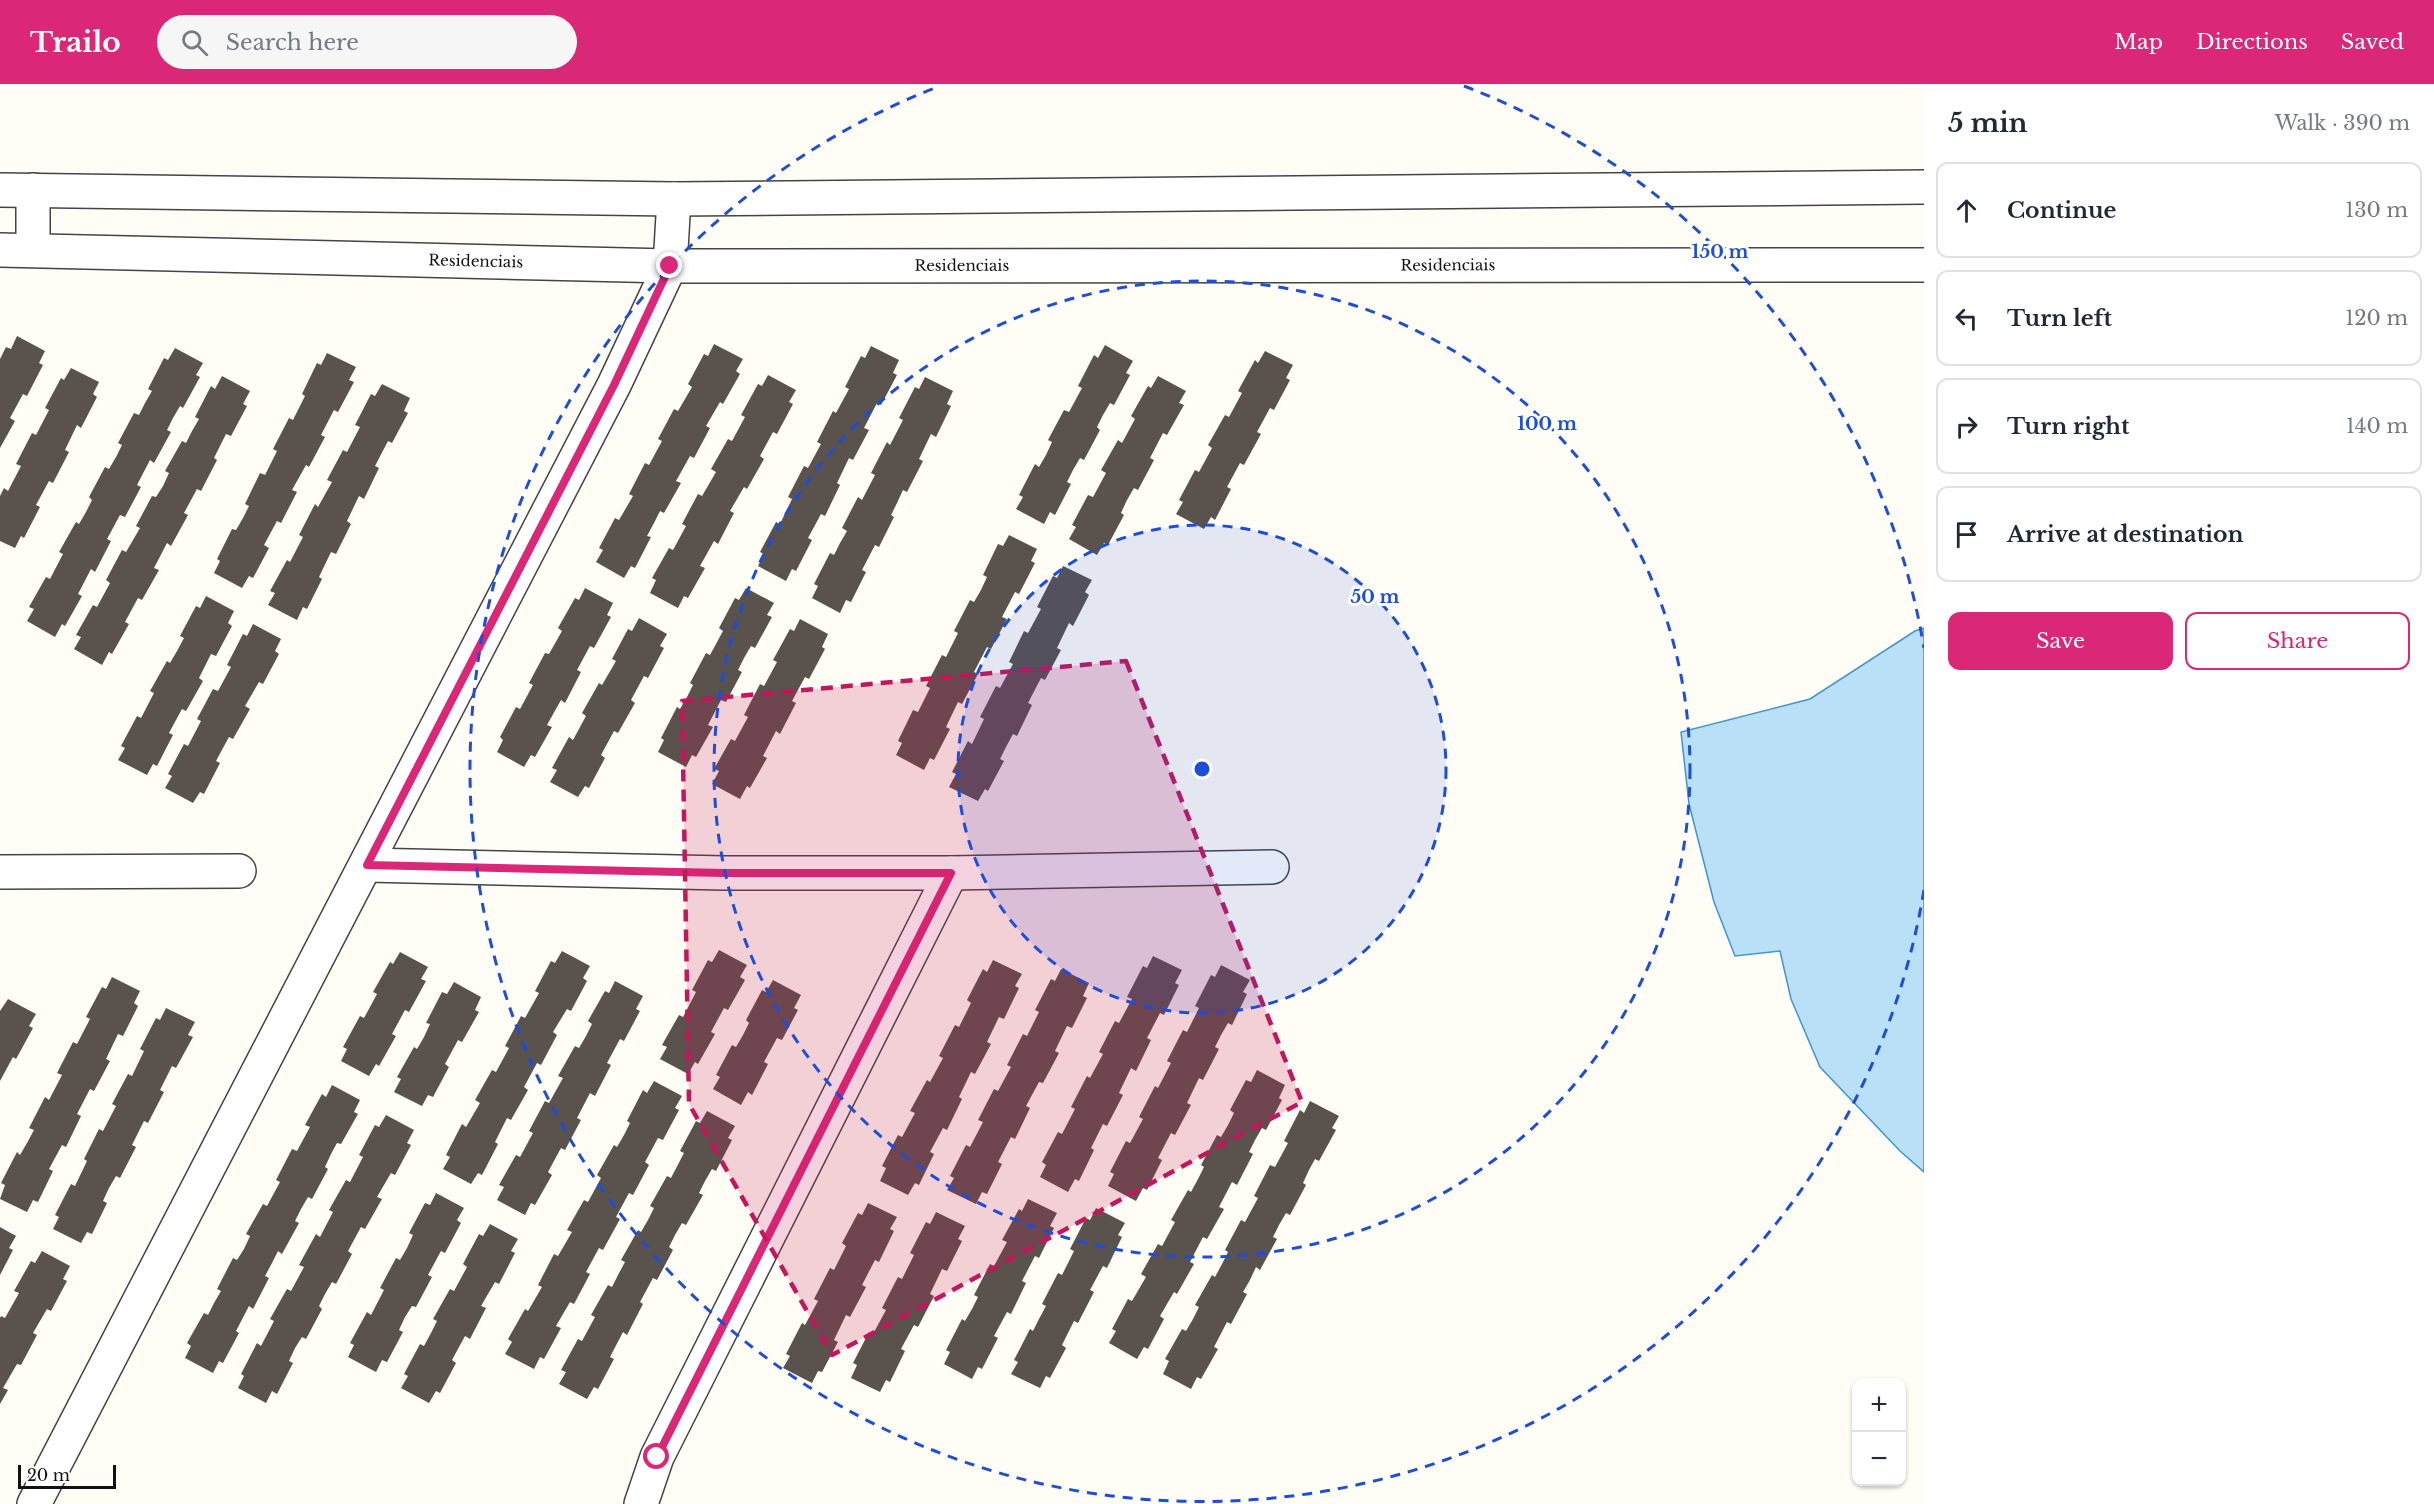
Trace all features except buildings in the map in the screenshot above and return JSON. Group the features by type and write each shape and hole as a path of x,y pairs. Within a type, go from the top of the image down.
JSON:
{"street":[{"path":"0,190 674,199 1924,187"},
{"path":"33,190 33,250"},
{"path":"34,1504 614,385 670,266 674,199"},
{"name":"Residenciais","path":"0,250 670,266 1924,265"},
{"path":"367,865 724,873 951,873 1272,867"},
{"path":"0,872 239,871"},
{"path":"641,1504 657,1457 951,873"}],"highlighted area":[{"path":"1126,661 1302,1102 832,1355 689,1104 682,701"}],"water":[{"path":"1924,628 1924,1172 1900,1151 1820,1067 1791,999 1780,951 1735,956 1714,902 1689,804 1681,732 1810,699 1915,631"}],"route":[{"path":"657,1457 951,873 724,873 367,865 614,385 670,266"}]}
